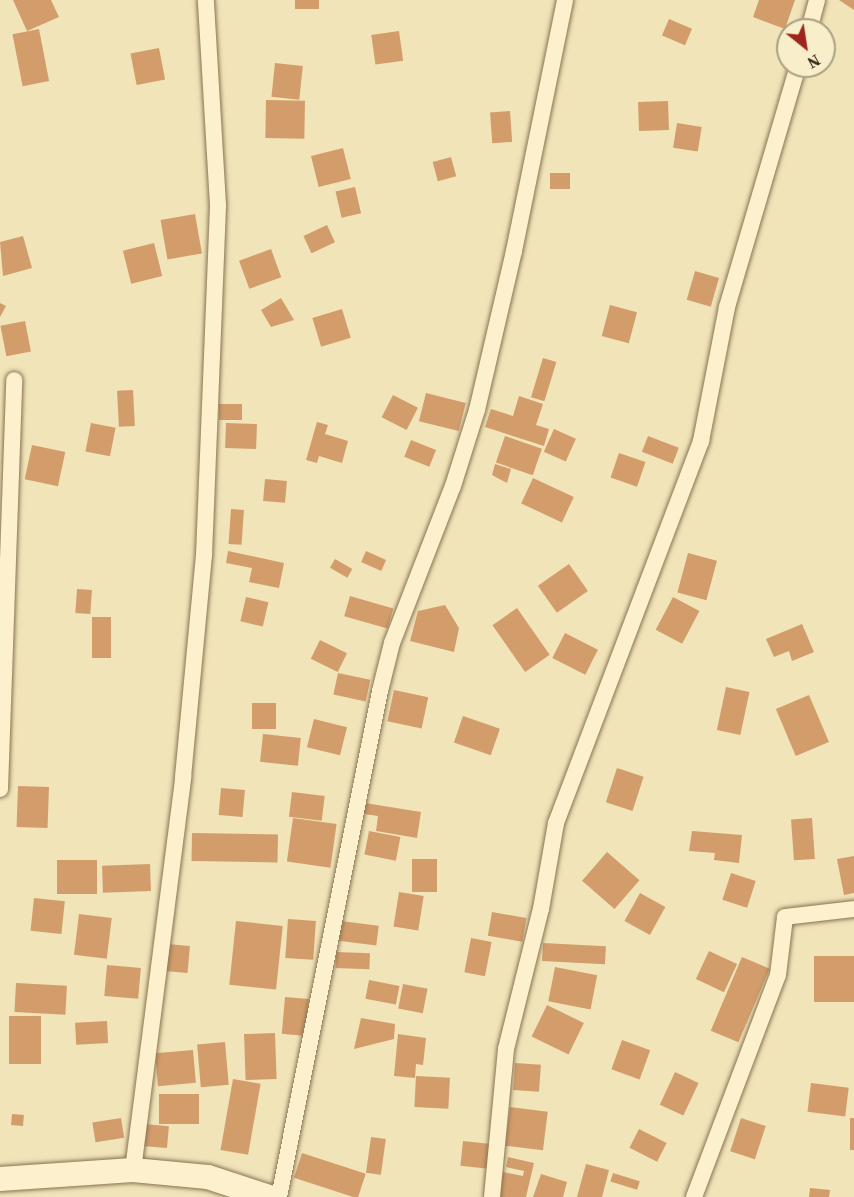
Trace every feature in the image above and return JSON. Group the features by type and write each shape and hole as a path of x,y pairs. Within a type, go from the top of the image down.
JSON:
{"main road":[{"path":"0,1179 133,1170 208,1177 269,1197"}],"street":[{"path":"133,1170 183,777 204,555 218,205 206,0"},
{"path":"279,1197 380,691 392,643 453,486 477,410 514,251 565,0"},
{"path":"813,18 818,0"},
{"path":"492,1197 506,1050 541,909 556,823 700,441 727,308 794,78"},
{"path":"0,789 14,380"},
{"path":"694,1197 778,975 785,917 854,909"}],"building":[{"path":"13,0 51,0 59,17 27,31"},
{"path":"295,0 319,0 319,9 295,9"},
{"path":"759,0 795,0 789,18 776,18 776,26 753,17"},
{"path":"839,0 854,0 854,10"},
{"path":"669,19 692,29 685,45 662,36"},
{"path":"39,29 49,81 23,86 12,34"},
{"path":"399,31 403,61 375,65 371,35"},
{"path":"159,48 165,79 137,85 131,54"},
{"path":"275,63 303,66 299,100 271,97"},
{"path":"266,100 305,101 304,139 265,138"},
{"path":"668,101 669,130 639,131 638,102"},
{"path":"510,111 512,142 492,143 490,112"},
{"path":"677,123 702,127 698,152 673,148"},
{"path":"343,148 351,179 319,187 311,156"},
{"path":"451,157 456,176 438,181 433,162"},
{"path":"550,173 570,173 570,189 550,189"},
{"path":"355,187 361,213 342,218 336,191"},
{"path":"195,214 202,253 167,259 161,220"},
{"path":"327,225 335,242 311,253 303,236"},
{"path":"23,236 32,268 3,276 0,242"},
{"path":"154,243 162,276 131,284 123,251"},
{"path":"271,249 281,277 249,289 239,261"},
{"path":"695,271 719,278 711,307 687,300"},
{"path":"281,298 294,320 271,327 261,310"},
{"path":"0,303 6,306 0,317"},
{"path":"610,305 637,312 629,343 602,336"},
{"path":"342,309 351,338 321,347 312,318"},
{"path":"25,321 31,351 6,356 0,326"},
{"path":"543,358 556,362 544,401 531,397"},
{"path":"133,390 135,426 119,427 117,391"},
{"path":"426,393 466,403 459,431 419,421"},
{"path":"393,395 418,408 407,430 382,417"},
{"path":"519,396 543,404 536,425 549,429 544,446 485,427 491,409 513,416"},
{"path":"219,404 242,404 242,420 219,420"},
{"path":"317,422 328,425 325,434 348,441 342,463 319,456 317,463 306,460"},
{"path":"91,423 116,428 110,456 85,451"},
{"path":"226,423 257,424 256,449 225,448"},
{"path":"554,429 576,439 566,462 544,452"},
{"path":"505,436 542,449 533,475 496,462"},
{"path":"648,436 679,448 673,464 642,452"},
{"path":"411,440 436,450 429,467 404,457"},
{"path":"32,445 65,452 58,486 25,479"},
{"path":"619,453 645,462 637,487 611,478"},
{"path":"495,464 511,469 507,483 492,475"},
{"path":"533,478 574,497 562,522 521,503"},
{"path":"265,479 287,481 285,503 263,501"},
{"path":"231,509 244,510 242,545 229,544"},
{"path":"228,551 284,563 279,588 249,582 252,568 226,563"},
{"path":"366,551 386,560 381,571 361,562"},
{"path":"688,553 717,561 706,600 677,593"},
{"path":"335,559 352,569 347,578 330,568"},
{"path":"569,564 588,591 557,613 538,586"},
{"path":"77,589 92,590 90,614 75,613"},
{"path":"350,596 393,608 387,629 344,616"},
{"path":"246,597 268,602 263,627 240,621"},
{"path":"673,597 699,611 682,644 656,630"},
{"path":"445,605 459,628 454,652 410,641 418,611"},
{"path":"517,608 550,655 525,672 492,625"},
{"path":"92,617 111,617 111,658 92,658"},
{"path":"802,624 814,652 792,661 789,651 774,657 766,639"},
{"path":"565,633 598,650 585,675 552,658"},
{"path":"320,640 347,653 338,672 311,659"},
{"path":"338,673 370,680 366,701 333,695"},
{"path":"726,687 749,692 740,735 717,730"},
{"path":"394,690 428,697 422,729 387,721"},
{"path":"809,695 829,742 796,756 776,709"},
{"path":"252,703 276,703 276,729 252,729"},
{"path":"463,716 500,729 491,755 454,742"},
{"path":"314,719 347,727 340,755 307,747"},
{"path":"263,734 301,738 298,766 260,762"},
{"path":"617,768 644,777 633,811 606,802"},
{"path":"18,786 49,787 48,828 17,827"},
{"path":"221,788 245,790 243,817 219,815"},
{"path":"292,792 325,796 322,821 289,817"},
{"path":"365,803 421,812 417,838 376,831 378,816 364,814"},
{"path":"293,818 337,824 330,868 287,862"},
{"path":"812,818 815,859 794,860 791,819"},
{"path":"369,831 400,837 396,861 364,855"},
{"path":"692,831 742,835 739,863 714,860 715,853 689,851"},
{"path":"192,833 278,835 277,862 192,861"},
{"path":"607,852 639,880 615,909 582,881"},
{"path":"854,856 854,893 844,895 837,859"},
{"path":"412,859 437,859 437,892 412,892"},
{"path":"57,860 97,860 97,894 57,894"},
{"path":"150,864 151,891 103,893 102,866"},
{"path":"731,873 756,881 747,908 722,900"},
{"path":"399,892 424,896 418,930 394,927"},
{"path":"640,893 665,907 650,935 624,921"},
{"path":"34,898 65,901 61,934 31,931"},
{"path":"492,912 526,918 522,942 488,936"},
{"path":"79,914 112,918 107,959 74,955"},
{"path":"288,919 316,921 313,960 285,958"},
{"path":"236,921 283,926 276,990 229,985"},
{"path":"341,921 379,926 376,945 339,941"},
{"path":"471,938 492,942 485,976 464,972"},
{"path":"543,943 606,946 605,964 542,961"},
{"path":"167,944 190,946 188,973 165,971"},
{"path":"709,951 737,964 724,992 696,979"},
{"path":"336,952 370,953 369,969 335,968"},
{"path":"814,956 854,956 854,1002 814,1002"},
{"path":"742,957 770,969 738,1042 711,1031"},
{"path":"107,965 141,968 138,999 104,996"},
{"path":"555,967 597,975 591,1010 548,1001"},
{"path":"369,980 399,986 396,1005 365,999"},
{"path":"16,983 67,986 65,1015 14,1012"},
{"path":"403,984 428,989 423,1013 398,1009"},
{"path":"285,997 309,999 306,1036 282,1034"},
{"path":"547,1005 584,1023 569,1054 532,1036"},
{"path":"9,1016 41,1016 41,1064 9,1064"},
{"path":"361,1018 395,1024 394,1039 354,1049"},
{"path":"107,1021 108,1043 76,1045 75,1023"},
{"path":"275,1033 277,1079 246,1080 244,1034"},
{"path":"398,1034 426,1038 423,1065 416,1064 415,1078 394,1076"},
{"path":"622,1040 650,1050 640,1079 611,1069"},
{"path":"225,1042 229,1085 201,1087 197,1044"},
{"path":"193,1050 196,1083 158,1086 155,1053"},
{"path":"515,1063 541,1065 539,1092 513,1090"},
{"path":"675,1072 699,1083 683,1116 660,1105"},
{"path":"416,1076 450,1078 448,1109 414,1107"},
{"path":"233,1079 261,1084 248,1155 220,1150"},
{"path":"811,1083 849,1088 845,1116 807,1112"},
{"path":"159,1094 199,1094 199,1124 159,1124"},
{"path":"510,1107 548,1112 543,1150 505,1146"},
{"path":"12,1114 24,1115 23,1126 11,1125"},
{"path":"121,1118 124,1138 95,1142 92,1123"},
{"path":"741,1118 766,1126 755,1159 730,1151"},
{"path":"850,1118 854,1118 854,1150 850,1150"},
{"path":"144,1124 169,1126 167,1148 142,1146"},
{"path":"639,1129 667,1143 657,1162 629,1148"},
{"path":"371,1137 386,1139 381,1175 366,1173"},
{"path":"463,1141 491,1144 488,1169 460,1166"},
{"path":"302,1153 366,1174 358,1197 294,1178"},
{"path":"508,1157 534,1163 526,1197 497,1197 503,1172 523,1176 524,1171 506,1167"},
{"path":"586,1164 609,1170 602,1197 577,1197"},
{"path":"613,1173 640,1181 637,1190 610,1182"},
{"path":"541,1174 567,1182 563,1197 533,1197"},
{"path":"810,1188 830,1190 829,1197 809,1197"}]}
